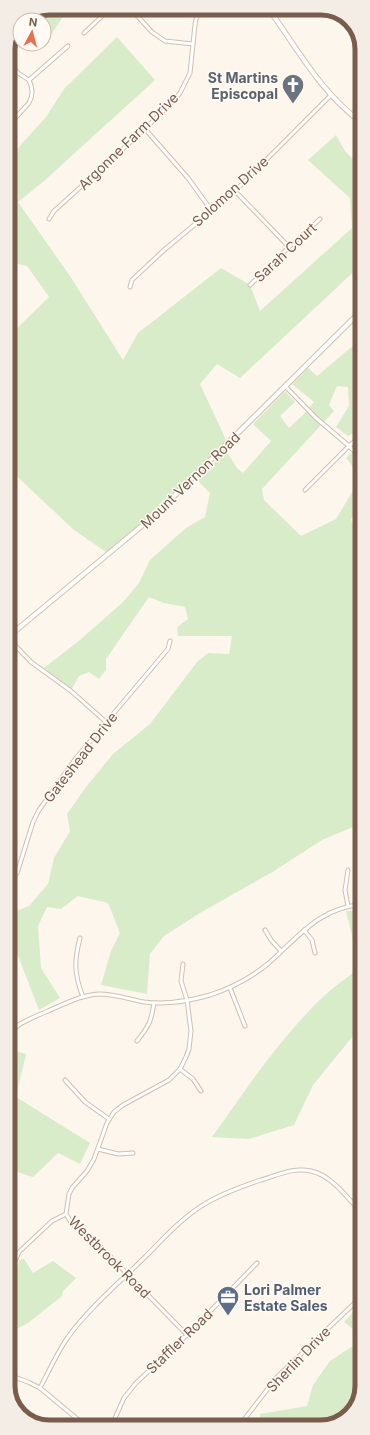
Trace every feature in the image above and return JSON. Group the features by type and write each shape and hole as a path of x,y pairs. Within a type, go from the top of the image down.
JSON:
{"street":[{"path":"84,33 103,15"},
{"path":"136,15 152,32 165,41 193,44"},
{"name":"Argonne Farm Drive","path":"49,219 54,211 145,129 171,103 186,82 190,73 196,19 198,15"},
{"path":"273,15 322,84 331,95 355,117"},
{"path":"30,80 68,46"},
{"path":"15,70 30,80 32,90 31,100 15,118"},
{"name":"Solomon Drive","path":"130,287 132,280 163,251 235,191 331,95"},
{"path":"145,129 188,178 211,210"},
{"path":"235,191 290,247"},
{"name":"Sarah Court","path":"250,285 320,219"},
{"name":"Mount Vernon Road","path":"15,631 155,515 355,317"},
{"path":"286,387 316,418 355,452"},
{"path":"305,490 355,441"},
{"name":"Gateshead Drive","path":"15,875 17,873 33,822 40,810 68,768 159,661 168,649 170,641"},
{"path":"15,645 31,662 71,691 106,722"},
{"path":"348,870 345,890 348,906"},
{"path":"16,1027 26,1021 83,997 93,995 108,995 154,1003 187,1000 230,988 255,973 304,930 325,915 348,906 355,905"},
{"path":"265,930 280,952"},
{"path":"304,930 312,940 315,953"},
{"path":"80,938 76,957 76,971 78,985 83,997"},
{"name":"Westbrook Road","path":"183,964 181,981 187,1000 191,1040 186,1057 180,1069 172,1078 120,1107 109,1119 98,1149 87,1171 72,1188 69,1194 66,1214 72,1224 97,1243 187,1335"},
{"path":"230,988 245,1026"},
{"path":"137,1041 148,1027 152,1017 154,1003"},
{"path":"180,1069 192,1079 201,1091"},
{"path":"65,1080 85,1102 109,1119"},
{"path":"98,1149 116,1154 133,1153"},
{"path":"40,1388 68,1338 80,1323 127,1274 181,1222 200,1207 216,1198 245,1186 290,1170 302,1169 326,1177 355,1205"},
{"path":"16,1259 19,1252 52,1221 66,1214"},
{"name":"Staffler Road","path":"114,1420 128,1392 187,1335 257,1263"},
{"name":"Sherlin Drive","path":"244,1420 277,1376 355,1303"},
{"path":"15,1377 40,1388 78,1420"}],"green space":[{"path":"52,15 64,15 52,33"},
{"path":"117,37 155,80 44,181 18,202 70,276 123,360 138,333 221,268 250,285 260,311 352,228 350,198 308,160 336,135 345,151 355,162 355,271 240,378 217,364 200,384 228,444 155,515 109,554 74,530 15,475 15,330 49,297 27,266 15,263 15,151 46,117 64,89"},
{"path":"355,344 355,432 348,436 336,427 349,406 348,387 337,386 329,405 334,411 262,489 264,500 301,536 336,519 355,485 355,515 351,519 355,534 355,826 322,840 274,871 200,913 164,936 150,954 147,994 101,985 111,951 120,933 108,903 78,896 61,909 47,907 38,926 41,968 60,998 39,1010 15,948 15,911 29,906 48,884 54,858 70,831 67,814 86,787 113,754 150,724 197,662 208,653 229,654 232,636 178,636 177,627 188,619 185,607 164,603 149,597 106,659 106,670 99,679 89,672 79,676 71,690 44,668 80,640 124,601 139,583 150,560 186,528 205,517 210,493 196,479 227,452 237,468 243,473 271,441 253,424 285,391 295,402 280,416 289,428 314,402 292,384 308,368 317,376"},
{"path":"355,449 355,469 346,458"},
{"path":"346,911 355,911 355,948"},
{"path":"355,972 355,1034 313,1085 294,1125 249,1139 212,1137 279,1045 310,1010 338,984"},
{"path":"15,1051 26,1054 16,1097 90,1143 80,1164 58,1153 33,1177 17,1172 15,1169"},
{"path":"24,1259 33,1273 53,1261 76,1278 63,1291 62,1296 28,1323 15,1330 15,1276 19,1260"},
{"path":"355,1310 355,1331 344,1322"},
{"path":"355,1345 354,1393 348,1407 343,1412 332,1418 321,1420 260,1420 260,1414 307,1406 313,1385 330,1361"}],"place":[{"name":"St Martins Episcopal","path":"293,104"},
{"name":"Lori Palmer Estate Sales","path":"228,1316"}]}
